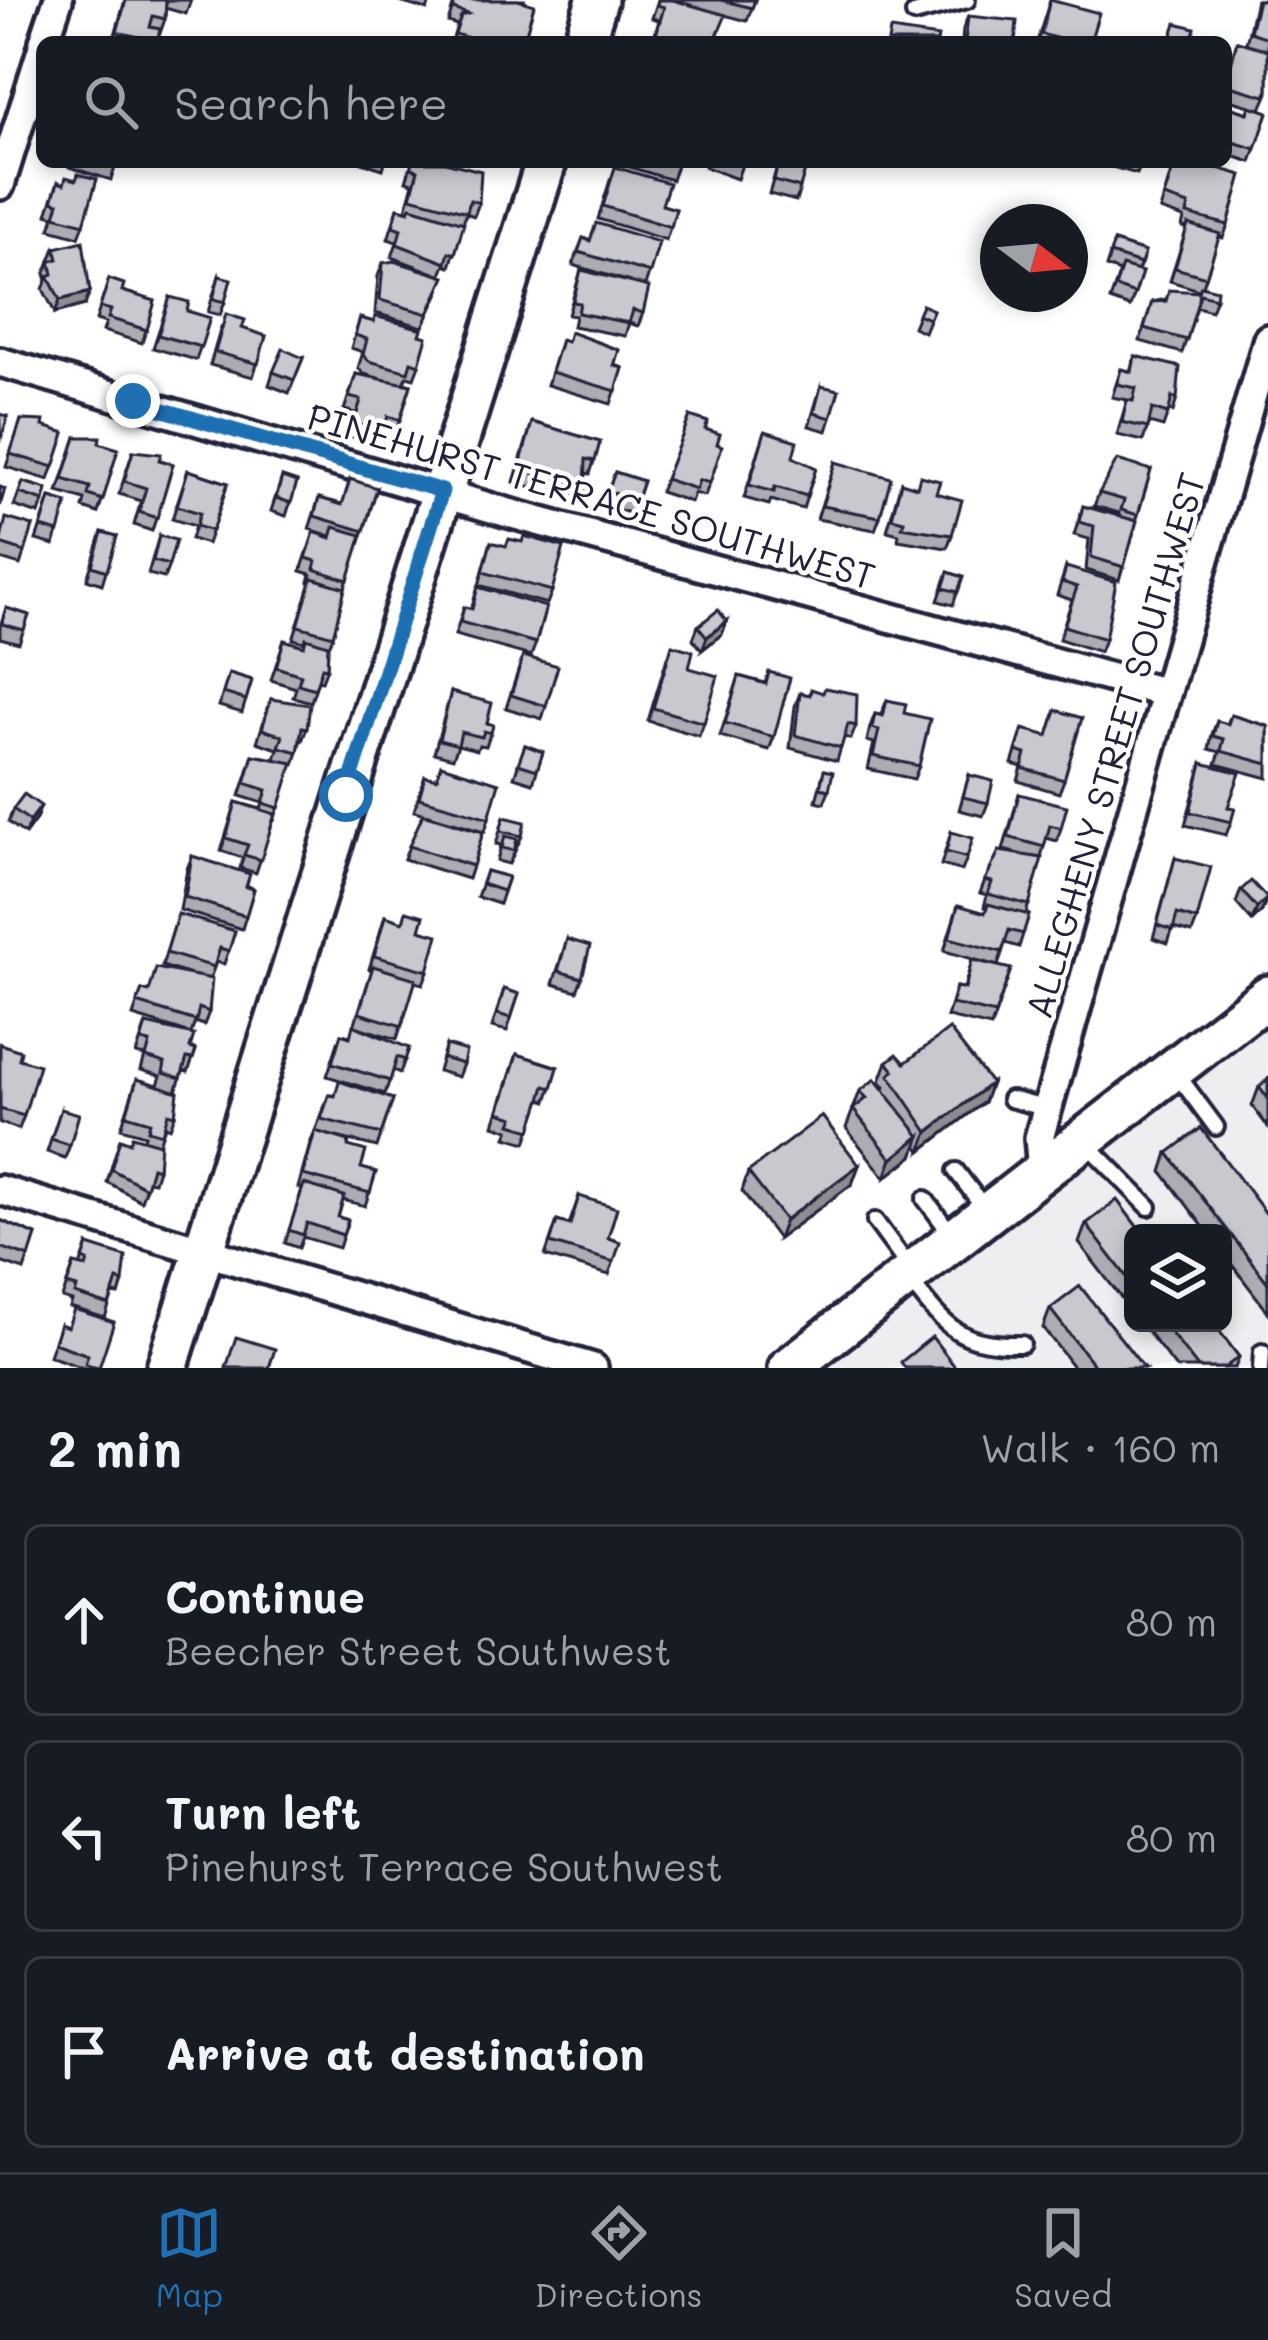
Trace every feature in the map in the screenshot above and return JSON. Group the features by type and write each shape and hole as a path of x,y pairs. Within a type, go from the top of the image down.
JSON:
{"street":[{"path":"46,36 58,0"},
{"path":"586,36 597,0"},
{"path":"0,185 36,69"},
{"path":"166,1368 544,168"},
{"name":"ALLEGHENY STREET SOUTHWEST","path":"1042,1171 1039,1138 1268,339"},
{"name":"PINEHURST TERRACE SOUTHWEST","path":"0,362 1166,693"},
{"path":"810,1361 909,1274 1268,995"},
{"path":"0,1190 202,1255 593,1368"}],"lane":[{"path":"914,14 967,0"},
{"path":"1173,1070 1216,1126"},
{"path":"1010,1099 1048,1109"},
{"path":"1082,1140 1149,1207"},
{"path":"956,1171 988,1213"},
{"path":"925,1199 955,1239"},
{"path":"874,1221 944,1324 979,1345 1022,1344"}],"shaded area":[{"path":"1268,1026 1268,1368 826,1368"}],"building":[{"path":"126,0 166,0 165,19 153,16 150,27 160,29 158,36 117,32"},
{"path":"455,0 518,0 534,5 525,36 455,34 461,16 468,14 453,9"},
{"path":"658,0 673,0 726,15 717,36 656,36 664,7 657,5"},
{"path":"721,0 755,0 752,8"},
{"path":"1050,0 1099,13 1092,36 1041,34"},
{"path":"1258,0 1268,0 1268,38 1250,32"},
{"path":"968,16 1017,21 1016,36 966,36"},
{"path":"1176,23 1195,28 1193,36 1172,36"},
{"path":"890,30 931,36 889,36"},
{"path":"1237,41 1268,50 1265,96 1232,87"},
{"path":"1250,106 1268,112 1256,149 1232,142 1232,108 1248,113"},
{"path":"411,168 481,171 479,203 470,200 467,212 411,197 418,170"},
{"path":"618,168 669,183 662,205 676,209 671,227 603,206"},
{"path":"777,168 805,170 800,188 774,181"},
{"path":"1173,168 1218,168 1242,175 1228,225 1187,214 1189,205 1164,197"},
{"path":"78,174 97,179 84,224 55,216 59,203 52,201 58,182 64,184 66,177 76,180"},
{"path":"411,207 464,223 455,254 449,252 446,263 397,244 401,229 393,226 398,208 409,211"},
{"path":"596,223 659,242 650,273 578,252 583,238 590,241"},
{"path":"1188,224 1220,234 1206,277 1175,268"},
{"path":"83,241 90,292 60,300 48,276 53,274 50,261 58,259 55,248"},
{"path":"1114,242 1145,252 1141,264 1110,254"},
{"path":"394,261 445,277 428,314 380,300 383,263"},
{"path":"1122,266 1142,272 1135,294 1115,287"},
{"path":"581,270 649,287 643,313 633,310 629,323 578,313 580,303 573,302"},
{"path":"219,276 231,279 225,302 213,299"},
{"path":"109,279 124,284 122,291 155,301 147,330 108,318 111,310 100,307"},
{"path":"1201,286 1217,290 1216,298 1200,294 1187,340 1144,328 1152,302 1166,301 1169,290 1199,292"},
{"path":"170,297 189,302 187,311 210,318 201,347 158,335"},
{"path":"922,305 933,310 929,319 918,314"},
{"path":"226,314 245,320 242,328 266,336 258,364 215,352"},
{"path":"375,316 422,329 420,335 427,337 419,365 411,362 408,372 363,355 367,339 355,335 360,318 374,322"},
{"path":"570,332 619,350 614,366 623,368 616,391 551,372 561,340 567,342"},
{"path":"283,349 303,358 294,380 273,372"},
{"path":"1135,356 1180,367 1177,399 1172,397 1168,414 1152,409 1148,428 1122,422 1127,400 1133,401 1136,388 1117,384 1121,369 1132,372"},
{"path":"356,374 411,385 400,420 388,416 383,432 354,423 361,400 349,397"},
{"path":"821,386 839,390 831,418 814,413"},
{"path":"0,414 8,416 0,442"},
{"path":"690,416 708,422 705,429 720,434 717,444 722,446 710,483 699,480 696,489 665,479"},
{"path":"21,420 44,421 43,426 65,433 54,467 10,454"},
{"path":"532,422 600,442 595,461 586,459 585,488 519,469"},
{"path":"765,431 797,441 793,457 816,468 807,496 749,485"},
{"path":"76,437 100,437 99,443 118,449 103,500 88,495 90,487 63,479"},
{"path":"133,451 161,454 159,460 173,464 157,518 139,512 146,488 124,481"},
{"path":"1117,460 1151,470 1138,515 1121,510 1124,500 1099,493"},
{"path":"835,462 891,478 880,517 822,506"},
{"path":"188,470 228,483 212,531 196,526 200,513 177,506"},
{"path":"615,472 643,481 636,501 608,491"},
{"path":"920,476 940,481 936,493 962,500 952,535 902,527 904,521 892,518 901,482 917,487"},
{"path":"282,477 297,482 291,503 276,498"},
{"path":"350,479 377,488 364,531 314,516 319,498 342,505"},
{"path":"23,482 47,489 44,501 19,493"},
{"path":"50,498 67,503 59,532 41,527"},
{"path":"1083,506 1137,521 1124,567 1091,557 1094,526 1079,522"},
{"path":"6,518 33,526 25,552 0,544"},
{"path":"334,527 362,535 348,580 314,569 316,561 306,558 314,532 331,538"},
{"path":"102,532 117,536 107,571 92,566"},
{"path":"159,536 176,540 169,565 153,561"},
{"path":"524,536 564,547 552,591 483,572 491,542 506,546 509,539 522,542"},
{"path":"1066,567 1116,582 1105,639 1064,626 1077,587 1062,582"},
{"path":"948,572 963,577 958,592 943,588"},
{"path":"312,578 345,588 333,636 298,626"},
{"path":"478,587 546,607 536,643 460,622 464,607 472,609"},
{"path":"6,608 29,615 24,630 2,624"},
{"path":"718,610 727,621 707,637 698,626"},
{"path":"306,638 328,645 327,668 322,667 315,689 298,684 301,675 276,667 284,640 304,646"},
{"path":"672,645 693,651 689,668 718,676 704,723 653,708"},
{"path":"523,656 558,666 546,706 511,695"},
{"path":"769,672 790,678 774,737 725,723 739,676 766,684"},
{"path":"229,673 252,680 246,700 223,693"},
{"path":"825,688 857,694 856,726 848,724 841,748 795,735 800,693 810,695 811,689 823,693"},
{"path":"451,692 492,703 487,723 493,725 491,733 484,731 482,737 461,732 458,745 439,740"},
{"path":"271,699 310,705 298,752 279,747 283,736 262,729"},
{"path":"887,700 906,704 904,713 930,719 919,766 873,756 879,730 872,728 875,714 883,716"},
{"path":"1056,710 1082,718 1064,780 1022,768 1026,754 1016,751 1023,729 1048,736"},
{"path":"1231,715 1268,726 1268,764 1221,751 1224,739 1213,736 1217,721 1228,724"},
{"path":"525,745 543,752 537,770 518,764"},
{"path":"253,755 293,763 279,808 263,803 267,790 245,783"},
{"path":"1202,763 1240,773 1228,807 1235,808 1231,822 1190,812"},
{"path":"441,765 499,783 489,818 419,798 425,776 437,779"},
{"path":"824,770 833,772 829,790 820,788"},
{"path":"969,775 993,781 988,803 963,797"},
{"path":"24,794 41,806 30,821 13,809"},
{"path":"1019,794 1067,806 1061,828 1050,825 1044,847 1008,837"},
{"path":"236,802 275,814 261,860 244,855 248,845 226,838"},
{"path":"423,814 483,832 473,866 409,846"},
{"path":"504,817 525,822 522,836 500,831"},
{"path":"951,832 973,838 967,858 946,852"},
{"path":"505,836 517,839 514,851 502,848"},
{"path":"999,851 1042,858 1029,905 988,894 992,882 985,880"},
{"path":"192,856 250,874 246,887 254,889 246,916 185,897"},
{"path":"1175,858 1211,867 1197,920 1177,914 1173,930 1157,925"},
{"path":"486,871 508,877 503,891 482,884"},
{"path":"1251,881 1267,898 1257,908 1241,890"},
{"path":"988,904 1029,915 1023,934 1009,930 1002,952 949,938 958,905 985,913"},
{"path":"406,911 424,916 420,930 438,935 428,971 374,956 385,916 403,922"},
{"path":"178,914 235,931 229,951 220,948 214,967 166,953"},
{"path":"567,939 590,946 582,978 558,971"},
{"path":"972,960 1011,969 995,1014 952,1004 956,987 965,989"},
{"path":"373,966 416,979 402,1026 359,1013"},
{"path":"156,968 212,979 209,1012 199,1008 196,1021 137,1003 142,990 149,992"},
{"path":"504,989 519,994 511,1018 497,1014"},
{"path":"146,1024 194,1035 190,1048 196,1050 193,1059 187,1058 181,1078 163,1073 165,1063 146,1057 150,1043 141,1041"},
{"path":"353,1025 409,1048 405,1060 397,1057 390,1081 332,1063 341,1034 350,1037"},
{"path":"949,1029 991,1083 928,1132 889,1075 894,1071 887,1062 897,1054 905,1063"},
{"path":"0,1044 21,1051 19,1059 39,1065 24,1116 0,1109"},
{"path":"446,1045 466,1051 463,1064 442,1058"},
{"path":"517,1054 558,1067 552,1088 545,1086 531,1130 511,1124 514,1117 499,1112"},
{"path":"137,1079 178,1092 175,1115 168,1113 162,1134 148,1130 150,1122 126,1115"},
{"path":"875,1079 920,1136 892,1159 853,1109 867,1098 860,1091"},
{"path":"339,1081 393,1099 381,1134 321,1119"},
{"path":"61,1109 79,1114 70,1145 51,1139"},
{"path":"822,1116 859,1165 785,1220 748,1172"},
{"path":"1201,1128 1268,1216 1268,1283 1232,1236 1232,1224 1223,1224 1168,1153"},
{"path":"315,1131 366,1151 361,1168 376,1172 370,1193 303,1175"},
{"path":"132,1136 160,1144 158,1169 152,1167 146,1188 111,1169 120,1139 130,1143"},
{"path":"304,1184 344,1196 338,1217 348,1220 343,1235 307,1223 303,1235 289,1230"},
{"path":"579,1196 617,1208 608,1238 620,1242 614,1262 550,1243 557,1221 570,1225"},
{"path":"1117,1200 1135,1224 1124,1224 1124,1273 1086,1224"},
{"path":"0,1220 36,1235 29,1257 0,1247"},
{"path":"88,1245 126,1257 123,1282 117,1280 109,1305 75,1294 77,1288 67,1285 74,1264 86,1267 88,1261 83,1259"},
{"path":"1080,1286 1144,1368 1096,1368 1050,1309"},
{"path":"74,1309 114,1322 99,1368 85,1364 88,1355 54,1343 60,1324 68,1327"},
{"path":"1170,1332 1220,1332 1239,1357 1224,1368 1198,1368"},
{"path":"236,1337 275,1349 269,1368 226,1368"},
{"path":"932,1337 956,1368 905,1368 901,1362"}],"route":[{"path":"133,401 442,491 346,795"}]}
